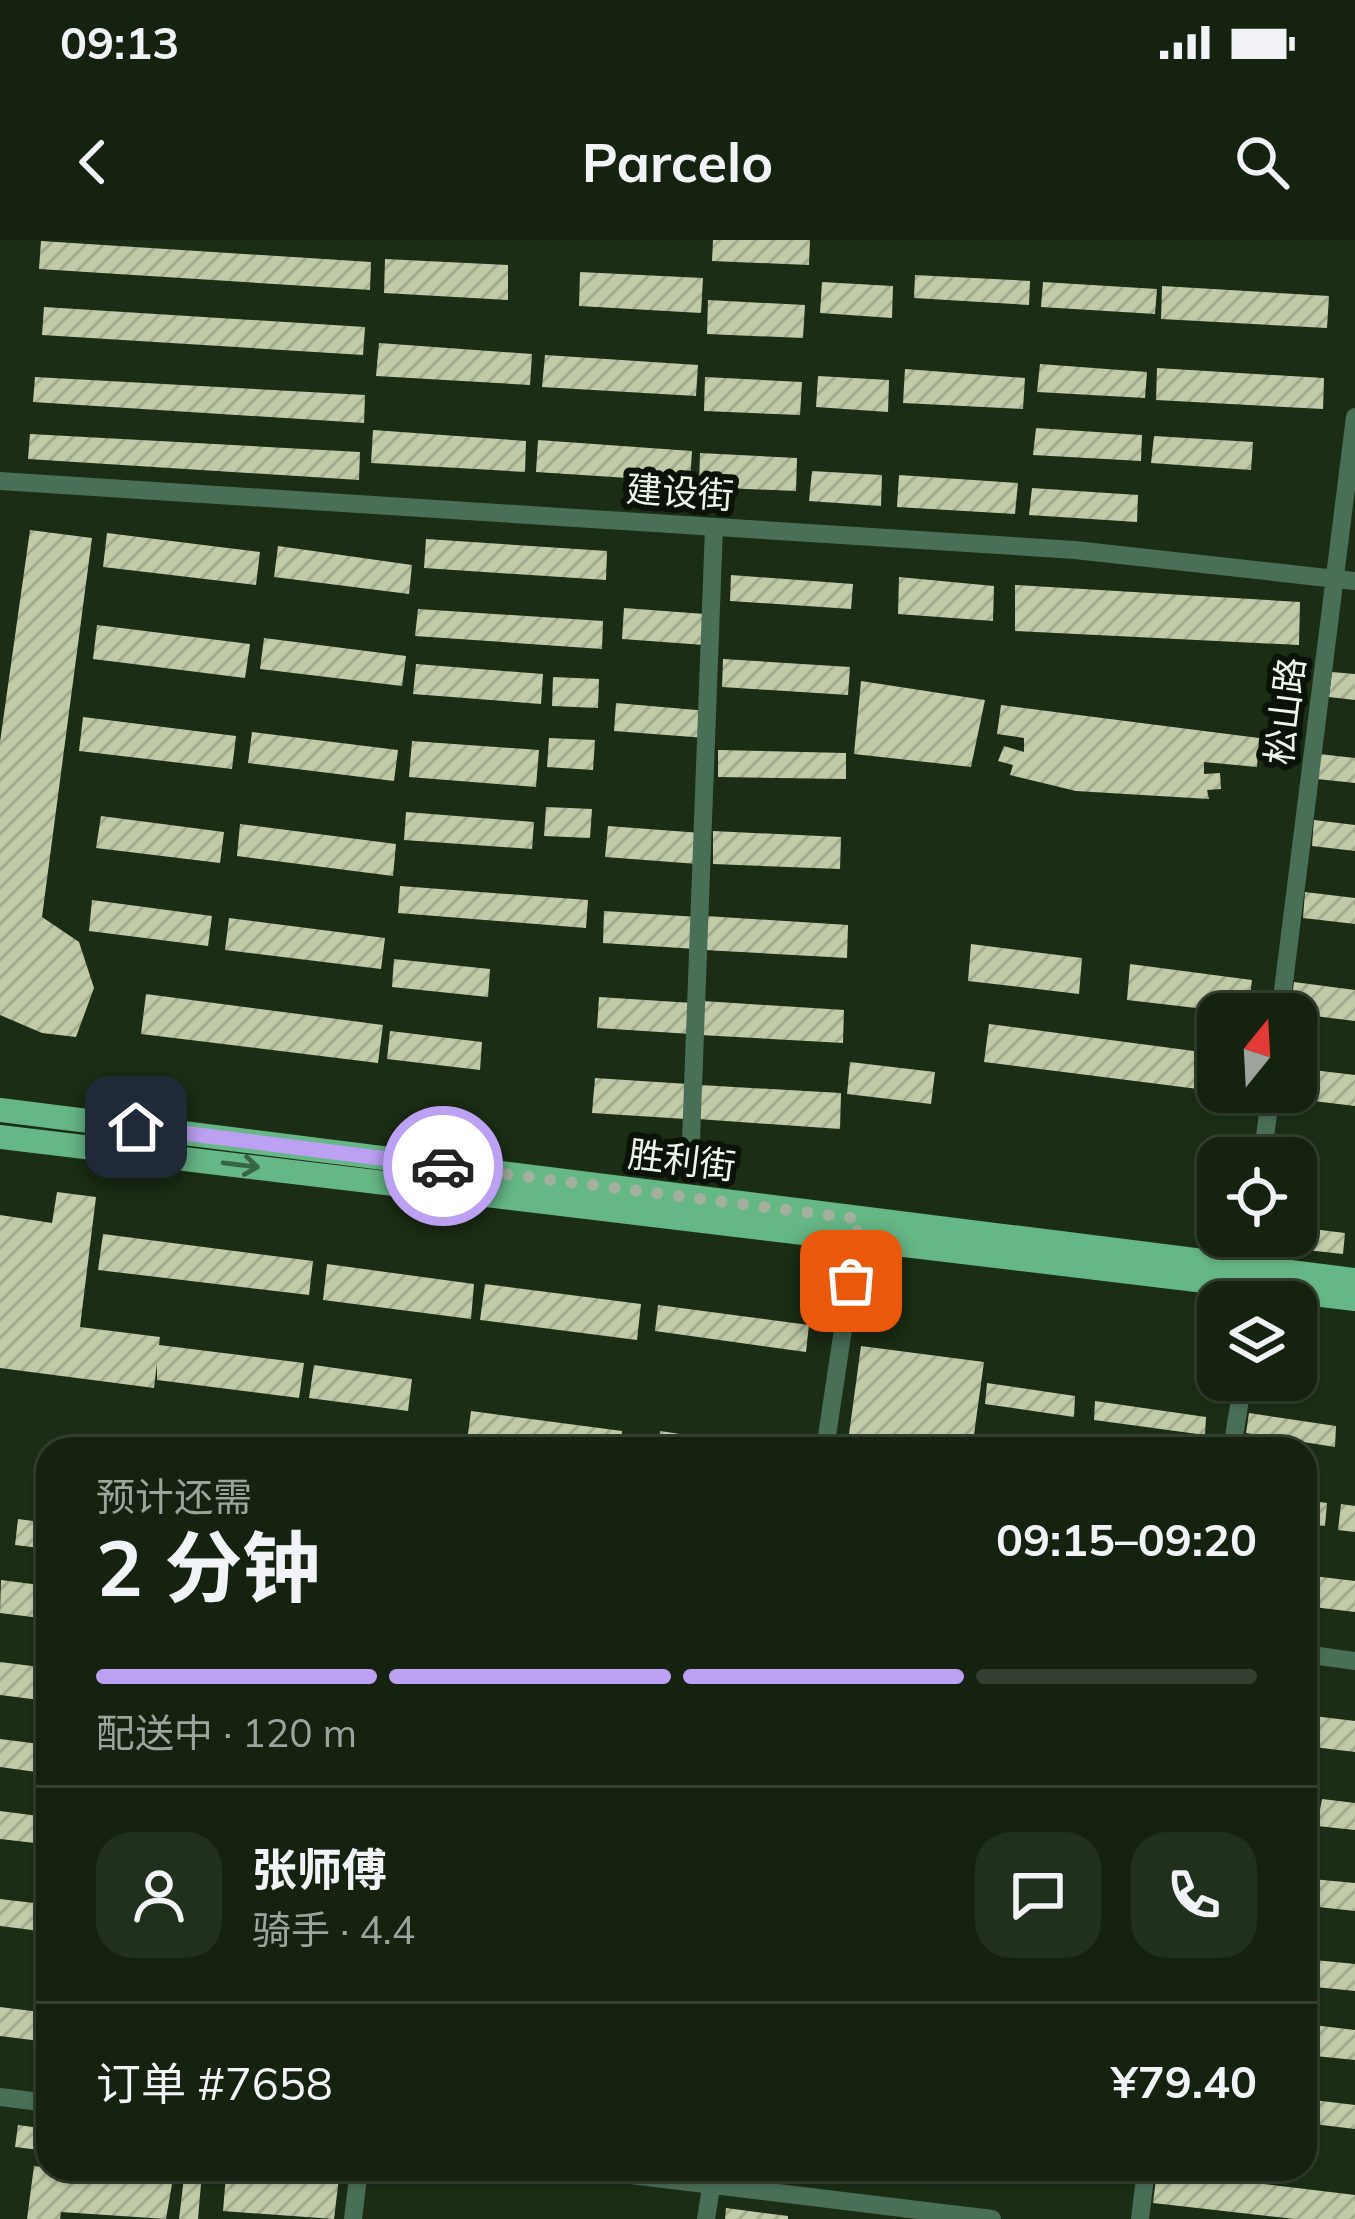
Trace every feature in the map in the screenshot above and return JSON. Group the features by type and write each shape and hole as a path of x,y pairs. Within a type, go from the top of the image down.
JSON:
{"main road":[{"name":"胜利街","path":"0,1110 1220,1281"},
{"name":"胜利街","path":"0,1137 858,1229"},
{"name":"胜利街","path":"1317,1282 1355,1280"},
{"name":"胜利街","path":"1317,1294 1355,1299"}],"street":[{"name":"松山路","path":"1283,993 1345,579 1355,417"},
{"name":"建设街","path":"0,481 1076,550 1345,579"},
{"path":"691,1141 714,527"},
{"path":"827,1437 858,1229"},
{"path":"1234,1437 1240,1401"},
{"path":"1317,1656 1355,1661"},
{"path":"0,2097 36,2102"},
{"path":"353,2219 358,2181"},
{"path":"706,2219 711,2181"},
{"path":"739,2181 992,2219"},
{"path":"1140,2219 1144,2181"}],"building":[{"path":"713,240 810,240 809,265 712,261"},
{"path":"41,241 371,262 370,290 39,269"},
{"path":"385,259 508,265 508,300 384,293"},
{"path":"580,272 703,278 701,313 579,306"},
{"path":"915,275 1030,281 1029,305 914,298"},
{"path":"822,282 893,286 892,318 820,313"},
{"path":"1043,282 1157,289 1155,314 1041,307"},
{"path":"1162,286 1329,296 1327,328 1161,319"},
{"path":"708,300 805,305 803,338 707,334"},
{"path":"44,307 365,327 363,355 42,335"},
{"path":"379,343 532,354 530,385 376,376"},
{"path":"545,355 698,365 696,396 542,387"},
{"path":"1040,364 1147,372 1145,398 1037,392"},
{"path":"1157,368 1324,378 1323,409 1156,400"},
{"path":"905,369 1025,378 1023,409 903,403"},
{"path":"818,376 889,380 888,412 816,407"},
{"path":"35,377 365,395 364,423 33,402"},
{"path":"705,377 802,382 800,415 704,411"},
{"path":"1036,428 1142,435 1141,461 1033,455"},
{"path":"373,430 526,441 525,472 371,463"},
{"path":"30,434 360,452 359,480 28,459"},
{"path":"1154,436 1253,442 1251,470 1151,463"},
{"path":"538,440 692,451 690,482 536,472"},
{"path":"700,453 797,458 796,491 699,487"},
{"path":"812,471 882,475 881,506 809,501"},
{"path":"899,475 1018,483 1015,514 897,507"},
{"path":"1032,488 1138,495 1137,522 1029,515"},
{"path":"30,530 92,538 42,917 79,942 94,988 76,1037 42,1033 0,1015 0,742"},
{"path":"107,533 260,552 256,585 103,567"},
{"path":"426,539 607,551 606,580 424,568"},
{"path":"278,546 412,565 409,594 274,577"},
{"path":"731,575 853,584 851,609 730,601"},
{"path":"899,577 994,586 993,621 898,614"},
{"path":"1015,585 1300,602 1299,645 1015,631"},
{"path":"624,608 705,614 704,645 622,639"},
{"path":"418,609 603,621 602,649 415,636"},
{"path":"97,625 250,644 245,678 93,659"},
{"path":"264,638 406,656 402,686 260,669"},
{"path":"723,659 850,667 848,695 722,687"},
{"path":"416,664 543,674 541,704 413,694"},
{"path":"1332,672 1355,674 1355,700 1329,697"},
{"path":"553,677 599,679 598,708 552,706"},
{"path":"861,681 985,700 971,767 854,754"},
{"path":"616,703 708,711 706,738 614,731"},
{"path":"1001,705 1259,738 1257,767 1204,762 1204,774 1220,773 1221,789 1207,790 1209,799 1076,791 1010,775 1013,765 998,761 1004,746 1024,752 1024,738 997,734"},
{"path":"83,717 236,736 232,769 79,751"},
{"path":"252,732 398,750 394,781 248,763"},
{"path":"549,738 595,740 593,770 547,767"},
{"path":"412,741 539,750 536,787 409,777"},
{"path":"718,750 846,753 846,779 718,777"},
{"path":"1319,754 1355,758 1355,783 1317,779"},
{"path":"546,807 592,809 590,838 544,836"},
{"path":"406,812 534,822 532,849 404,840"},
{"path":"101,816 224,832 220,863 96,848"},
{"path":"1314,820 1355,825 1355,851 1312,846"},
{"path":"240,824 396,844 393,876 237,856"},
{"path":"608,826 701,833 698,864 605,857"},
{"path":"713,831 841,837 840,869 713,864"},
{"path":"400,886 588,900 586,928 398,913"},
{"path":"1305,892 1355,898 1355,924 1303,918"},
{"path":"92,900 212,916 208,946 89,931"},
{"path":"604,911 698,917 696,949 603,943"},
{"path":"706,916 848,925 847,958 704,950"},
{"path":"229,918 385,938 381,969 225,950"},
{"path":"971,944 1082,958 1079,994 968,981"},
{"path":"394,959 490,969 488,997 392,987"},
{"path":"1130,964 1252,980 1250,993 1197,993 1197,1008 1127,1000"},
{"path":"1294,982 1355,990 1355,1021 1317,1016 1317,993 1293,993"},
{"path":"146,994 383,1025 378,1063 141,1034"},
{"path":"599,997 693,1003 691,1034 597,1028"},
{"path":"703,1001 844,1010 843,1043 700,1035"},
{"path":"989,1024 1197,1051 1197,1089 984,1062"},
{"path":"390,1031 482,1042 480,1070 387,1059"},
{"path":"850,1062 935,1072 931,1104 847,1094"},
{"path":"1317,1070 1355,1075 1355,1106 1317,1101"},
{"path":"595,1078 688,1084 686,1119 592,1113"},
{"path":"700,1085 841,1093 840,1129 698,1119"},
{"path":"57,1192 96,1197 80,1327 160,1337 159,1345 304,1363 299,1398 157,1380 157,1363 154,1388 0,1368 0,1215 52,1223"},
{"path":"1317,1230 1345,1233 1343,1254 1317,1251"},
{"path":"103,1234 313,1261 309,1295 98,1270"},
{"path":"327,1264 474,1284 471,1319 323,1300"},
{"path":"485,1284 641,1304 637,1340 480,1320"},
{"path":"658,1305 809,1325 806,1352 655,1331"},
{"path":"861,1346 984,1362 974,1437 849,1437"},
{"path":"314,1365 412,1379 408,1411 309,1398"},
{"path":"987,1383 1075,1396 1074,1417 985,1404"},
{"path":"1095,1401 1206,1417 1205,1435 1094,1420"},
{"path":"471,1411 622,1431 622,1437 468,1437"},
{"path":"1249,1413 1336,1426 1335,1447 1317,1444 1317,1437 1246,1433"},
{"path":"660,1431 701,1437 660,1437"},
{"path":"1317,1502 1327,1503 1325,1526 1317,1525"},
{"path":"1341,1504 1355,1506 1355,1532 1338,1530"},
{"path":"18,1519 36,1521 36,1548 15,1545"},
{"path":"1317,1576 1355,1581 1355,1612 1317,1607"},
{"path":"1,1580 36,1584 36,1618 0,1613"},
{"path":"0,1662 36,1666 36,1700 0,1695"},
{"path":"1317,1716 1355,1721 1355,1752 1317,1747"},
{"path":"0,1739 36,1744 36,1772 0,1767"},
{"path":"1322,1799 1355,1803 1355,1830 1317,1826"},
{"path":"0,1811 36,1816 35,1843 0,1839"},
{"path":"1317,1879 1355,1883 1355,1911 1317,1907"},
{"path":"0,1899 36,1903 36,1930 0,1926"},
{"path":"1317,1960 1355,1964 1355,1991 1317,1987"},
{"path":"0,2007 36,2012 36,2040 0,2036"},
{"path":"1317,2025 1355,2030 1355,2060 1317,2056"},
{"path":"1317,2100 1355,2105 1355,2129 1317,2124"},
{"path":"18,2125 36,2127 36,2150 15,2147"},
{"path":"34,2166 36,2181 172,2184 166,2219 61,2212 60,2219 27,2219"},
{"path":"184,2181 201,2181 198,2219 179,2219"},
{"path":"226,2181 339,2181 334,2219 223,2211"},
{"path":"1156,2181 1240,2181 1355,2195 1355,2219 1295,2219 1153,2203"},
{"path":"726,2208 788,2216 788,2219 725,2219"}],"way so far":[{"path":"443,1166 859,1219 851,1281"}],"route":[{"path":"136,1127 443,1166"}]}
